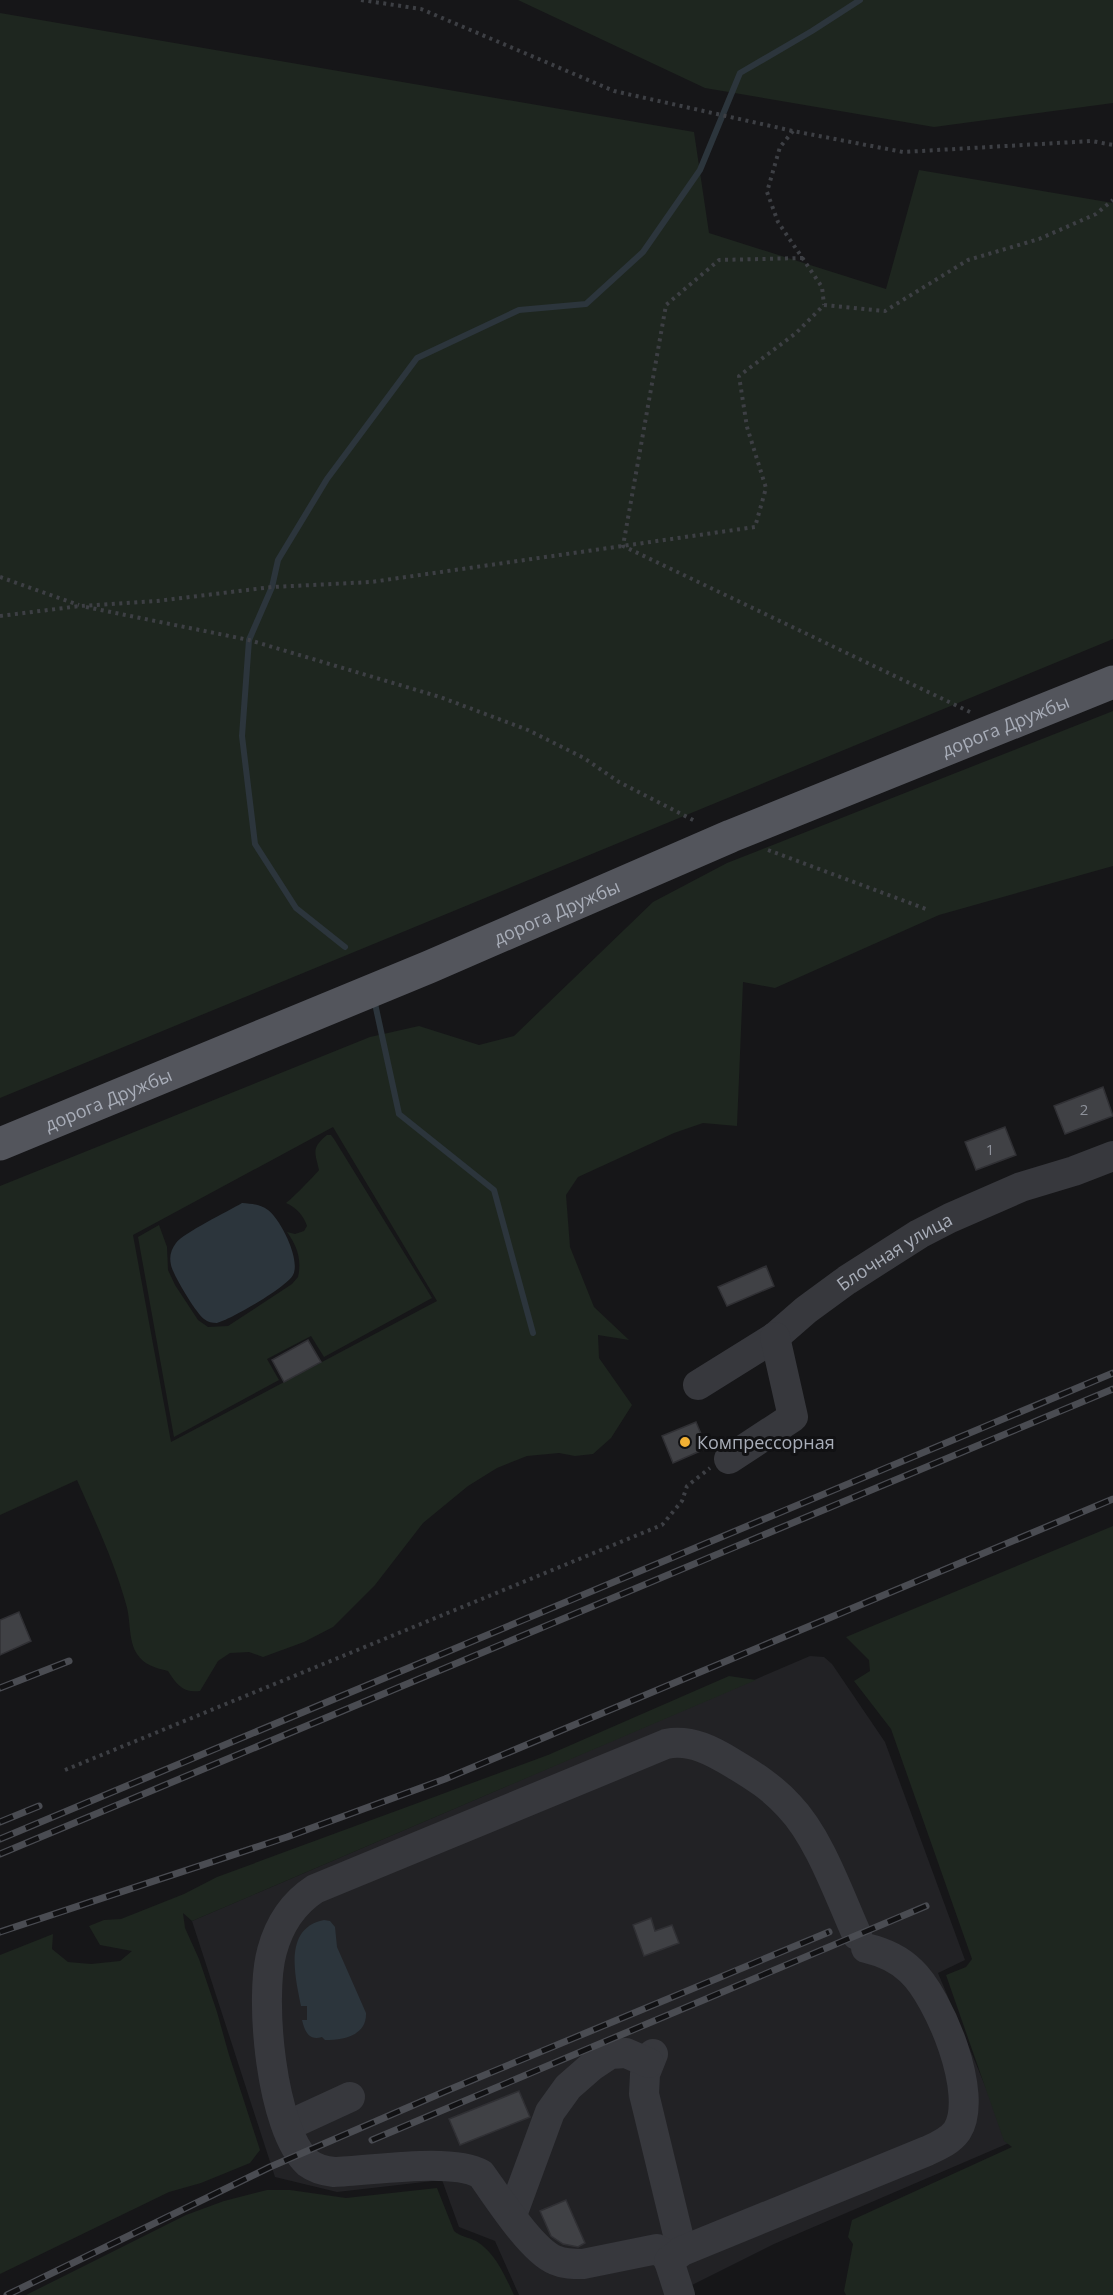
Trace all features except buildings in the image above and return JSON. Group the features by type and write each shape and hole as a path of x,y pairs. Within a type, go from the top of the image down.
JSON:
{"main road":[{"name":"дорога Дружбы","path":"0,1144 429,967 731,836 1113,682"}],"street":[{"name":"Блочная улица","path":"698,1386 775,1337 846,1280 920,1234 950,1218 1021,1187 1113,1156"},
{"path":"729,1459 794,1417 775,1337"},
{"path":"677,1742 692,1743 713,1752 759,1779 792,1808 809,1832 862,1942 913,1972 931,1999 956,2056 962,2078 965,2104 963,2119 953,2137 927,2151 675,2256 657,2249 583,2264 563,2262 540,2250 481,2174 463,2167 441,2166 323,2171 307,2162 293,2142 286,2126 273,2079 267,1986 272,1948 280,1926 295,1904 315,1889 328,1883 666,1744 677,1742"},
{"path":"512,2215 550,2112 568,2087 610,2054 626,2053 651,2059 644,2094 675,2256 680,2295"},
{"path":"286,2126 350,2097"}],"path":[{"path":"361,0 421,9 614,92 793,131 903,152 1092,141 1113,145"},
{"path":"793,131 780,147 767,192 778,222 822,286 824,305"},
{"path":"824,305 885,311 968,260 1039,239 1096,214 1113,200"},
{"path":"623,546 666,305 719,260 803,258"},
{"path":"0,616 272,587 371,582 754,527 766,488 747,427 739,376 796,333 824,305"},
{"path":"623,546 974,714"},
{"path":"0,578 80,606 249,640 440,697 528,729 585,758 619,782 704,825 926,909"},
{"path":"65,1770 662,1525 682,1502 687,1486 705,1471 729,1459"}],"shaded area":[{"path":"518,0 1113,0 1113,103 934,127 705,88"},
{"path":"0,13 694,132 709,233 886,289 919,170 1113,203 1113,639 0,1098"},
{"path":"1113,711 1113,866 939,915 775,988 743,982 737,1126 703,1123 674,1133 578,1177 566,1195 570,1247 594,1307 629,1340 598,1335 599,1358 632,1405 611,1438 593,1454 575,1456 559,1453 527,1456 497,1468 468,1486 423,1523 375,1585 333,1627 304,1642 263,1657 249,1652 230,1653 218,1661 200,1691 185,1689 168,1671 143,1661 132,1643 128,1610 116,1572 77,1480 0,1515 0,1186 370,1037 419,1026 479,1045 514,1036 653,902 727,863","holes":["333,1127 437,1301 171,1442 133,1235"]},
{"path":"327,1135 331,1135 334,1139 432,1298 324,1357 311,1336 267,1359 279,1380 174,1437 138,1237 159,1225 167,1247 168,1270 198,1320 208,1327 228,1326 292,1284 298,1277 298,1253 287,1232 295,1234 304,1231 307,1226 299,1212 286,1203 319,1170 316,1147"},
{"path":"242,1203 265,1208 279,1222 292,1250 295,1268 289,1280 270,1295 224,1321 210,1322 200,1315 180,1285 171,1265 171,1253 176,1243 187,1234"},
{"path":"1113,1526 1113,2295 846,2295 844,2291 853,2244 848,2237 852,2220 1012,2147 1004,2141 946,1975 966,1967 972,1959 891,1729 854,1681 870,1671 869,1660 846,1637"},
{"path":"810,1656 824,1657 832,1664 885,1742 965,1960 938,1973 1009,2143 774,2244 672,2295 519,2295 495,2241 459,2227 442,2180 337,2192 275,2177 192,1921"},
{"path":"729,1676 756,1680 192,1921 183,1913 185,1928 199,1959 217,2012 260,2150 250,2163 201,2183 169,2192 0,2274 0,1955 53,1934 52,1949 68,1962 91,1964 120,1961 132,1951 100,1945 89,1926 104,1920 121,1919 184,1894 217,1877 548,1755"},
{"path":"324,1920 330,1921 335,1927 337,1947 366,2013 363,2027 358,2032 346,2038 332,2040 325,2040 322,2037 314,2038 306,2032 302,2020 307,2020 307,2006 301,2006 295,1968 297,1943 302,1933 311,1925"},
{"path":"437,2188 454,2231 476,2241 489,2251 514,2295 26,2295 186,2215 224,2201 267,2190 290,2190 346,2198"}],"waterway":[{"path":"345,947 296,908 255,844 242,736 249,640 272,587 278,560 327,479 417,358 519,310 586,304 643,252 700,170 740,73 860,0"},
{"path":"374,999 399,1114 494,1190 533,1333"}],"railway":[{"path":"0,1839 1113,1373"},
{"path":"0,1854 1113,1389"},
{"path":"0,1932 287,1837 445,1779 1113,1499"},
{"path":"0,1688 69,1661"},
{"path":"0,1822 39,1806"},
{"path":"372,2140 926,1906"},
{"path":"7,2295 270,2167 446,2091 829,1932"}],"place":[{"name":"Компрессорная","path":"685,1442"}]}
